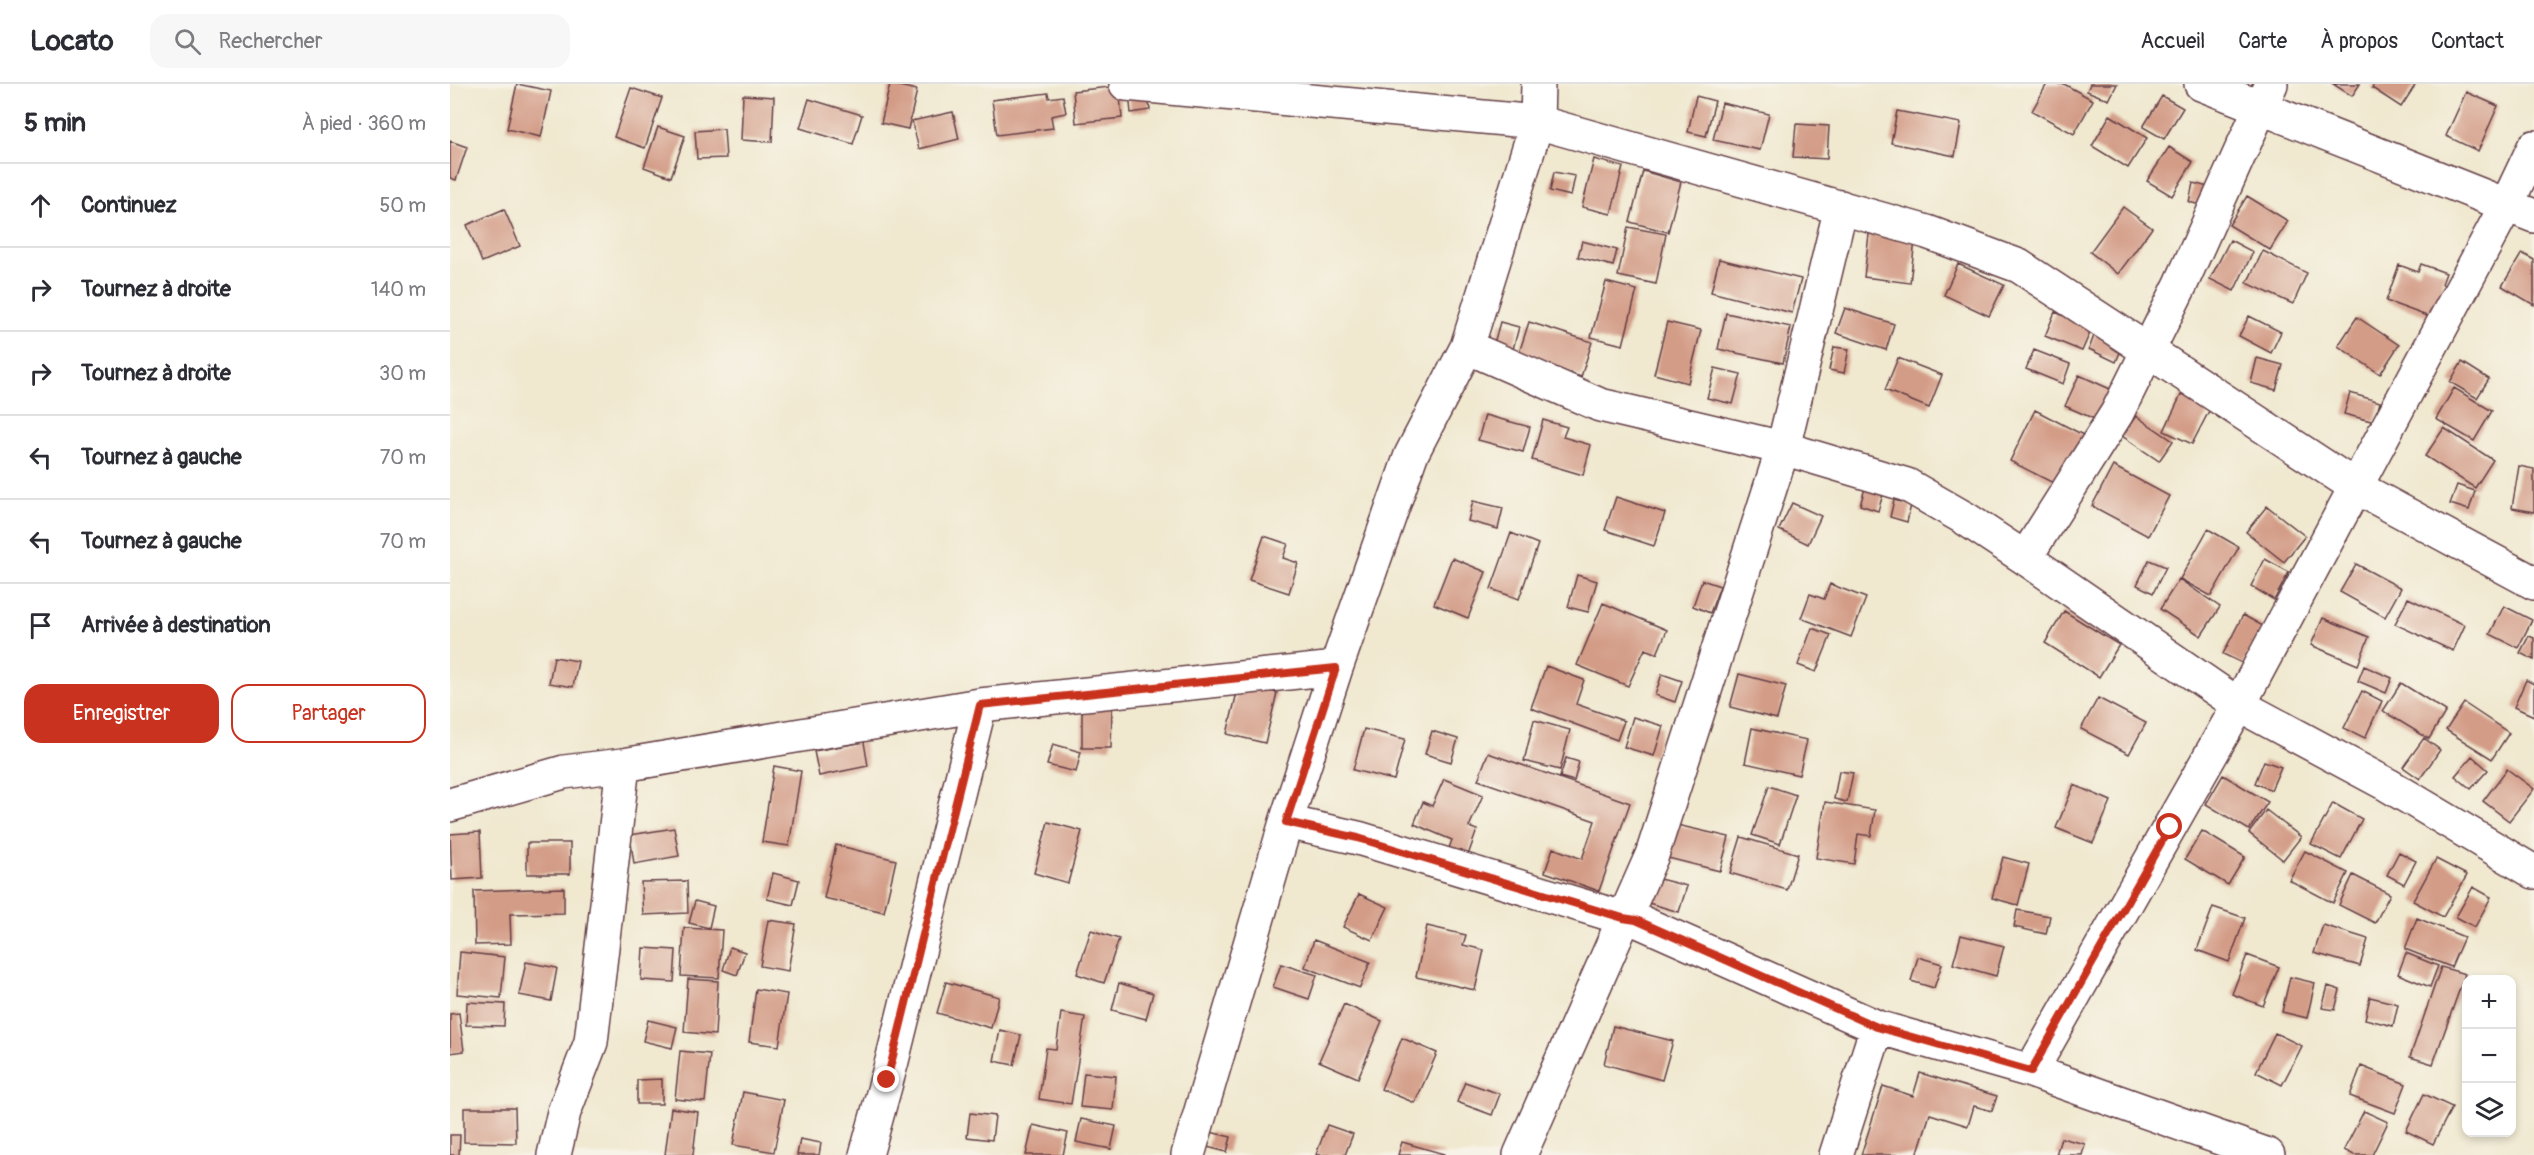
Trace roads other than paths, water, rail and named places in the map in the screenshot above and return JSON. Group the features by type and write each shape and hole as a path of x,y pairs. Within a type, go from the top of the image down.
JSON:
{"street":[{"path":"1126,84 1537,122 1927,232 2019,266 2356,487 2534,583"},
{"path":"1188,1155 1286,822 1336,668 1411,455 1467,347 1537,122 1538,84"},
{"path":"2201,84 2266,96 2520,210"},
{"path":"2025,558 2117,413 2181,284 2266,96"},
{"path":"2031,1071 2239,705 2356,487 2520,210 2534,147"},
{"path":"1520,1155 1652,855 1783,448 1841,207"},
{"path":"1467,347 1600,405 1783,448 1906,485 1966,519 2239,705 2388,785 2534,872"},
{"path":"450,806 564,772 623,765 980,705 1336,668"},
{"path":"866,1155 892,1061 980,705"},
{"path":"554,1155 564,1112 591,1042 623,765"},
{"path":"1286,822 1358,838 1636,920 1877,1027 2031,1071 2268,1155"},
{"path":"1836,1155 1877,1027"}]}
